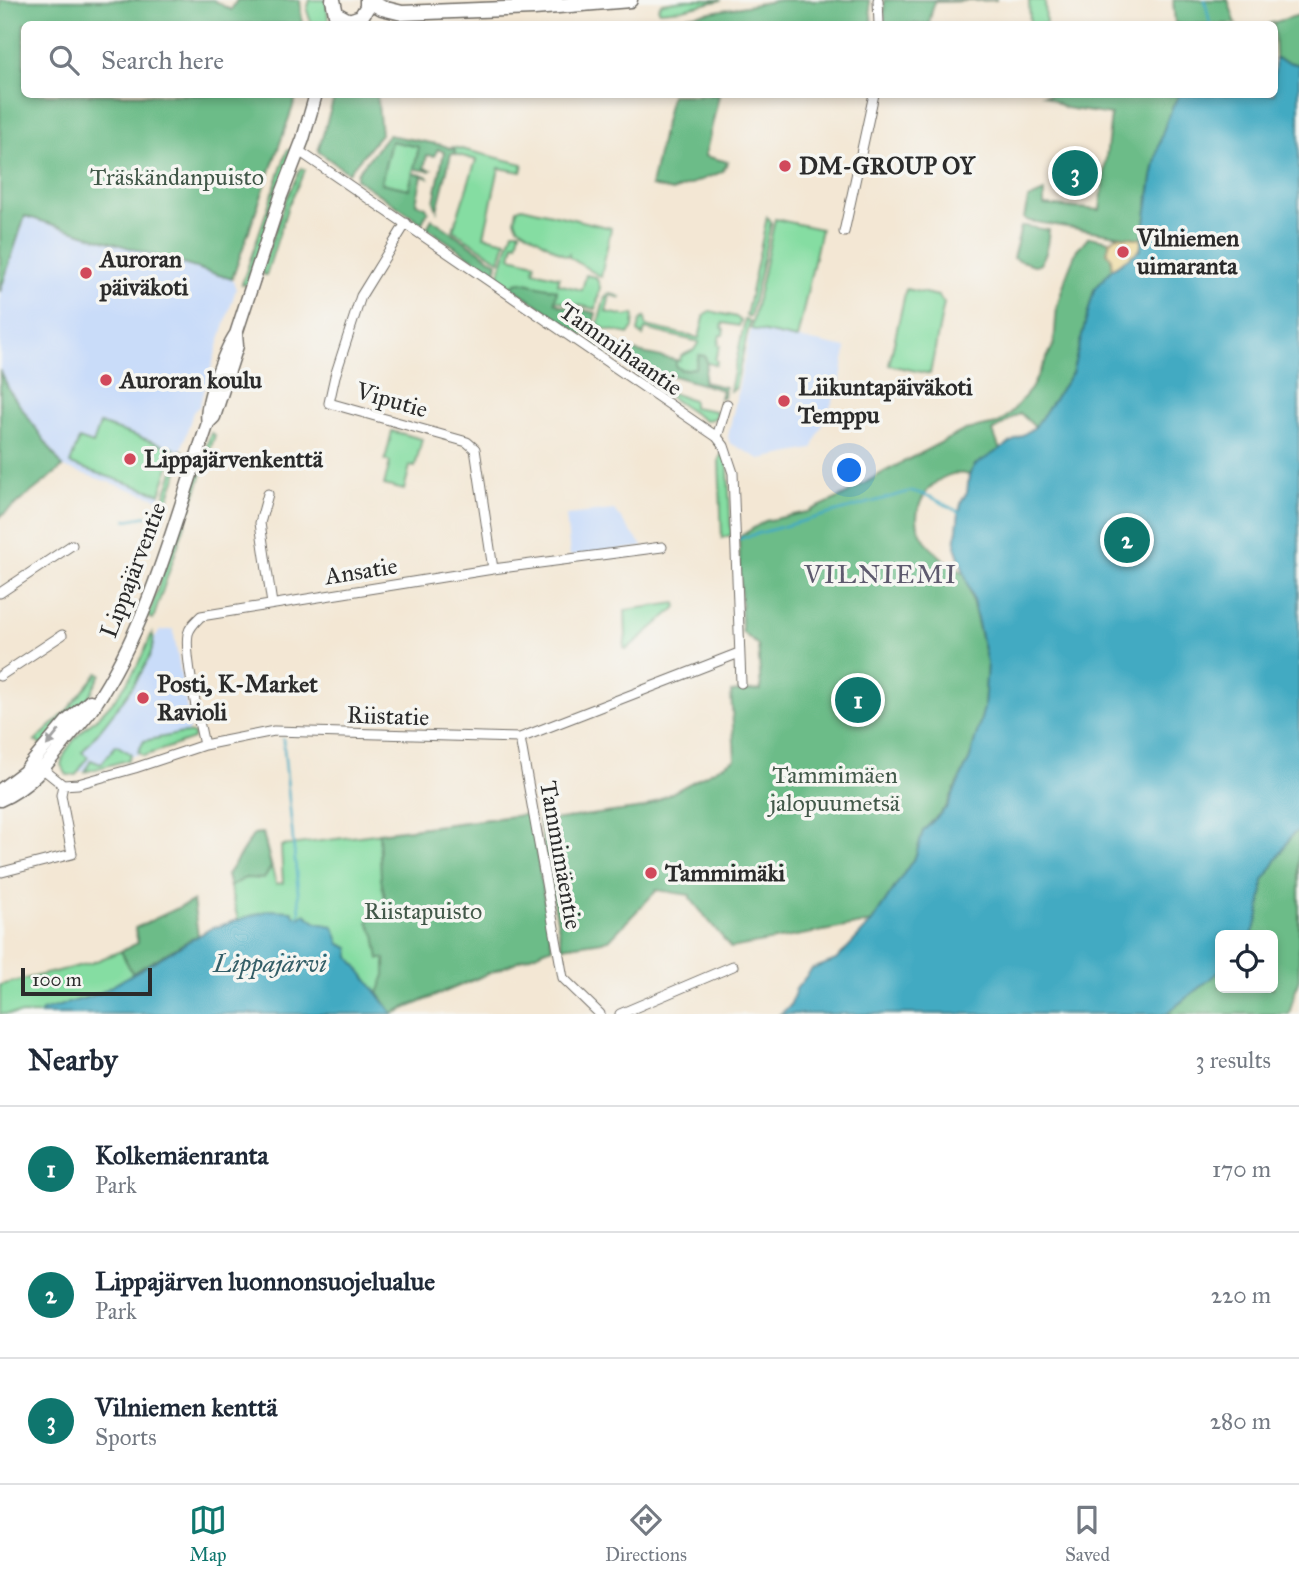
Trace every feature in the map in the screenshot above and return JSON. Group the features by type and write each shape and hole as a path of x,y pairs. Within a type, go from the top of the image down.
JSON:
{"main road":[{"path":"341,13 367,7 367,0 382,8 402,13"},
{"path":"341,13 389,17 402,13 534,8 630,0"},
{"name":"Lippajärventie","path":"0,800 19,789 39,765 67,721 103,688 140,618 208,423 214,417 237,346 236,334 315,98"},
{"name":"Lippajärventie","path":"0,790 24,772 39,765"}],"street":[{"path":"878,0 879,21"},
{"path":"844,232 873,98"},
{"name":"Tammihaantie","path":"299,150 717,437"},
{"name":"Viputie","path":"406,223 361,296 329,403 467,442 475,449 493,569"},
{"path":"727,404 717,437 724,446 733,473 741,683"},
{"path":"268,494 260,523 272,604"},
{"path":"0,593 72,545"},
{"name":"Ansatie","path":"204,745 188,656 188,636 192,624 201,616 493,569 662,547"},
{"path":"0,676 62,635"},
{"name":"Riistatie","path":"63,785 79,784 204,745 274,732 520,738 739,653"},
{"name":"Tammimäentie","path":"520,738 563,978 600,1014"},
{"path":"2,872 72,854 61,795 63,785 39,765"},
{"path":"620,1014 733,966"}],"shaded area":[{"name":"Auroran koulu","path":"25,216 232,279 236,289 199,406 193,412 181,451 175,449 159,499 63,467 9,390 0,370 0,292"},
{"name":"Liikuntapäiväkoti Temppu","path":"751,329 846,348 840,384 812,449 760,459 730,443 728,437"},
{"path":"614,510 643,547 570,556 566,515"},
{"path":"173,629 190,727 182,741 73,774 65,756 124,689 159,631"}],"green space":[{"name":"Träskändanpuisto","path":"0,0 213,0 231,10 237,0 300,0 302,21 21,21 21,98 296,98 232,279 25,216 0,292"},
{"path":"310,0 326,0 329,21 310,21 307,10"},
{"path":"722,0 683,9 660,11 658,8 662,3"},
{"path":"780,0 869,0 872,21 686,21 687,16"},
{"path":"884,0 997,0 934,2 930,21 885,21"},
{"path":"1029,0 1045,0 1046,21 1030,21"},
{"path":"1173,0 1228,0 1235,21 1175,21"},
{"path":"1299,15 1299,65 1278,59 1278,21"},
{"path":"334,98 377,98 381,134 348,173 318,151"},
{"path":"670,98 718,98 705,156 728,162 722,172 673,191 651,186"},
{"path":"1049,98 1177,98 1159,145 1143,239 1024,218 1028,199 1044,192 1044,205 1100,210 1111,115 1066,108"},
{"path":"388,135 455,150 455,154 451,154 437,210 434,202 444,152 438,149 434,156 427,155 424,168 431,170 414,169 419,147 391,141 381,183 409,189 413,173 426,176 422,176 416,203 426,207 428,211 422,223 356,179 357,173"},
{"path":"391,141 419,147 409,189 381,183"},
{"path":"296,147 247,285 242,284 287,151"},
{"path":"453,147 523,164 521,172 499,168 484,236 506,241 500,261 453,230 476,160 455,154"},
{"path":"301,168 305,170 288,206 264,275 262,271 285,202"},
{"path":"522,207 611,228 601,277 569,257 569,254 564,255 518,226 515,220 517,209"},
{"path":"767,217 771,223 750,317 746,316"},
{"path":"432,219 497,263 495,272 427,228"},
{"path":"775,219 821,229 797,339 751,329"},
{"path":"1021,227 1049,230 1046,253 1040,264 1034,265 1013,258"},
{"path":"513,231 520,231 511,257 535,263 534,271 559,277 558,284 582,290 586,275 596,277 600,287 596,309 555,300 557,291 513,285 513,288 498,277"},
{"name":"Tammimäen jalopuumetsä","path":"1089,237 1110,241 1107,253 1111,258 1112,269 1094,290 1072,373 1035,427 1020,413 993,431 1000,450 975,465 969,475 958,473 938,481 929,488 919,508 917,519 923,537 939,555 966,575 987,663 984,708 970,758 946,807 923,831 916,855 872,922 731,948 690,895 657,890 609,940 562,947 539,820 644,808 735,759 731,692 761,690 758,645 742,632 739,537 765,521 807,512 843,496 965,430 997,424 1009,415 1031,389 1054,344 1057,306 1068,271 1077,249"},
{"path":"515,283 557,290 555,302 560,305 596,313 590,333 583,335 513,288"},
{"path":"906,289 938,296 944,303 930,374 889,365"},
{"path":"610,293 622,298 610,295 606,312 627,316 634,314 633,328 629,334 605,329 598,324 605,297"},
{"path":"710,311 736,317 741,321 739,326 723,323 716,365 707,363 705,357 695,368 682,370 675,367 676,360 680,361 681,356 694,350 699,342 645,329 643,336 638,332 640,321 645,317 646,326 699,338 705,314"},
{"path":"745,320 750,321 735,389 730,391"},
{"path":"600,333 628,350 676,360 676,367 682,370 695,368 699,355 705,356 707,363 703,382 725,387 724,396 720,398 722,390 667,374 663,388 656,387 594,343 594,337"},
{"path":"0,370 9,390 63,467 0,517"},
{"path":"668,392 693,400 693,407 716,411 715,418 705,421 667,395"},
{"name":"Lippajärvenkenttä","path":"100,424 175,449 160,494 70,464 79,439 93,444"},
{"path":"392,431 422,439 415,467 410,466 404,490 384,485 390,462 385,460"},
{"path":"211,433 215,435 153,619 148,617"},
{"path":"180,450 185,452 163,513 160,510"},
{"path":"723,452 728,467 731,535 722,538 719,459"},
{"path":"676,603 677,607 627,649 624,648 625,610"},
{"path":"152,633 153,644 148,658 128,694 82,752 88,757 76,775 67,775 61,765 67,749 127,683"},
{"path":"98,673 101,674 89,697 43,746 35,741 64,714"},
{"path":"183,733 194,734 193,739 144,756 138,752 144,741"},
{"path":"116,745 131,754 128,760 85,772 91,760 101,764"},
{"name":"Riistapuisto","path":"530,814 552,947 393,1014 0,1014 0,985 91,963 121,951 133,973 210,929 238,920 227,875 254,834 263,833 276,884 283,883 281,846"},
{"name":"Riistapuisto","path":"530,814 552,947 392,1013 378,993 385,975 385,959 379,959 375,935 368,922 385,898 381,879 379,833"},
{"path":"1299,830 1299,978 1289,1014 1166,1014 1215,975 1215,993 1278,993 1278,930 1254,930 1259,915 1264,880 1292,835"},
{"path":"263,833 271,867 264,879 245,878 230,887 227,875 254,834"},
{"path":"193,901 198,935 132,973 121,951 138,943 135,928"}],"sand":[{"name":"Vilniemen uimaranta","path":"1118,236 1143,239 1140,250 1112,269 1111,258 1107,253 1110,241"}],"water":[{"path":"1278,59 1299,65 1299,830 1292,835 1264,880 1259,915 1254,930 1215,930 1215,975 1166,1014 780,1014 790,1006 796,989 812,969 836,960 872,922 916,855 923,831 947,807 970,758 984,708 987,663 972,596 955,546 959,512 967,493 969,475 975,465 1035,427 1072,373 1094,290 1112,269 1140,250 1163,131 1178,98 1278,98"},
{"name":"Lippajärvi","path":"269,910 292,911 297,919 305,914 317,923 333,926 340,944 349,948 350,957 393,1014 40,1014 42,1011 98,994 210,929"}],"waterway":[{"path":"1205,0 1209,21"},
{"path":"738,539 912,491 931,497 959,512"},
{"path":"126,520 148,516"},
{"path":"283,739 300,911 297,919"}],"place":[{"name":"DM-GROUP OY","path":"785,166"},
{"name":"Vilniemen kenttä","path":"1075,173"},
{"name":"Vilniemen uimaranta","path":"1123,252"},
{"name":"Auroran päiväkoti","path":"86,273"},
{"name":"Auroran koulu","path":"106,380"},
{"name":"Liikuntapäiväkoti Temppu","path":"784,401"},
{"name":"Lippajärvenkenttä","path":"130,459"},
{"name":"Lippajärven luonnonsuojelualue","path":"1127,540"},
{"name":"Posti, K-Market Ravioli","path":"143,698"},
{"name":"Kolkemäenranta","path":"858,700"},
{"name":"Tammimäki","path":"651,873"}],"district":[{"name":"VILNIEMI","path":"881,574"}]}
